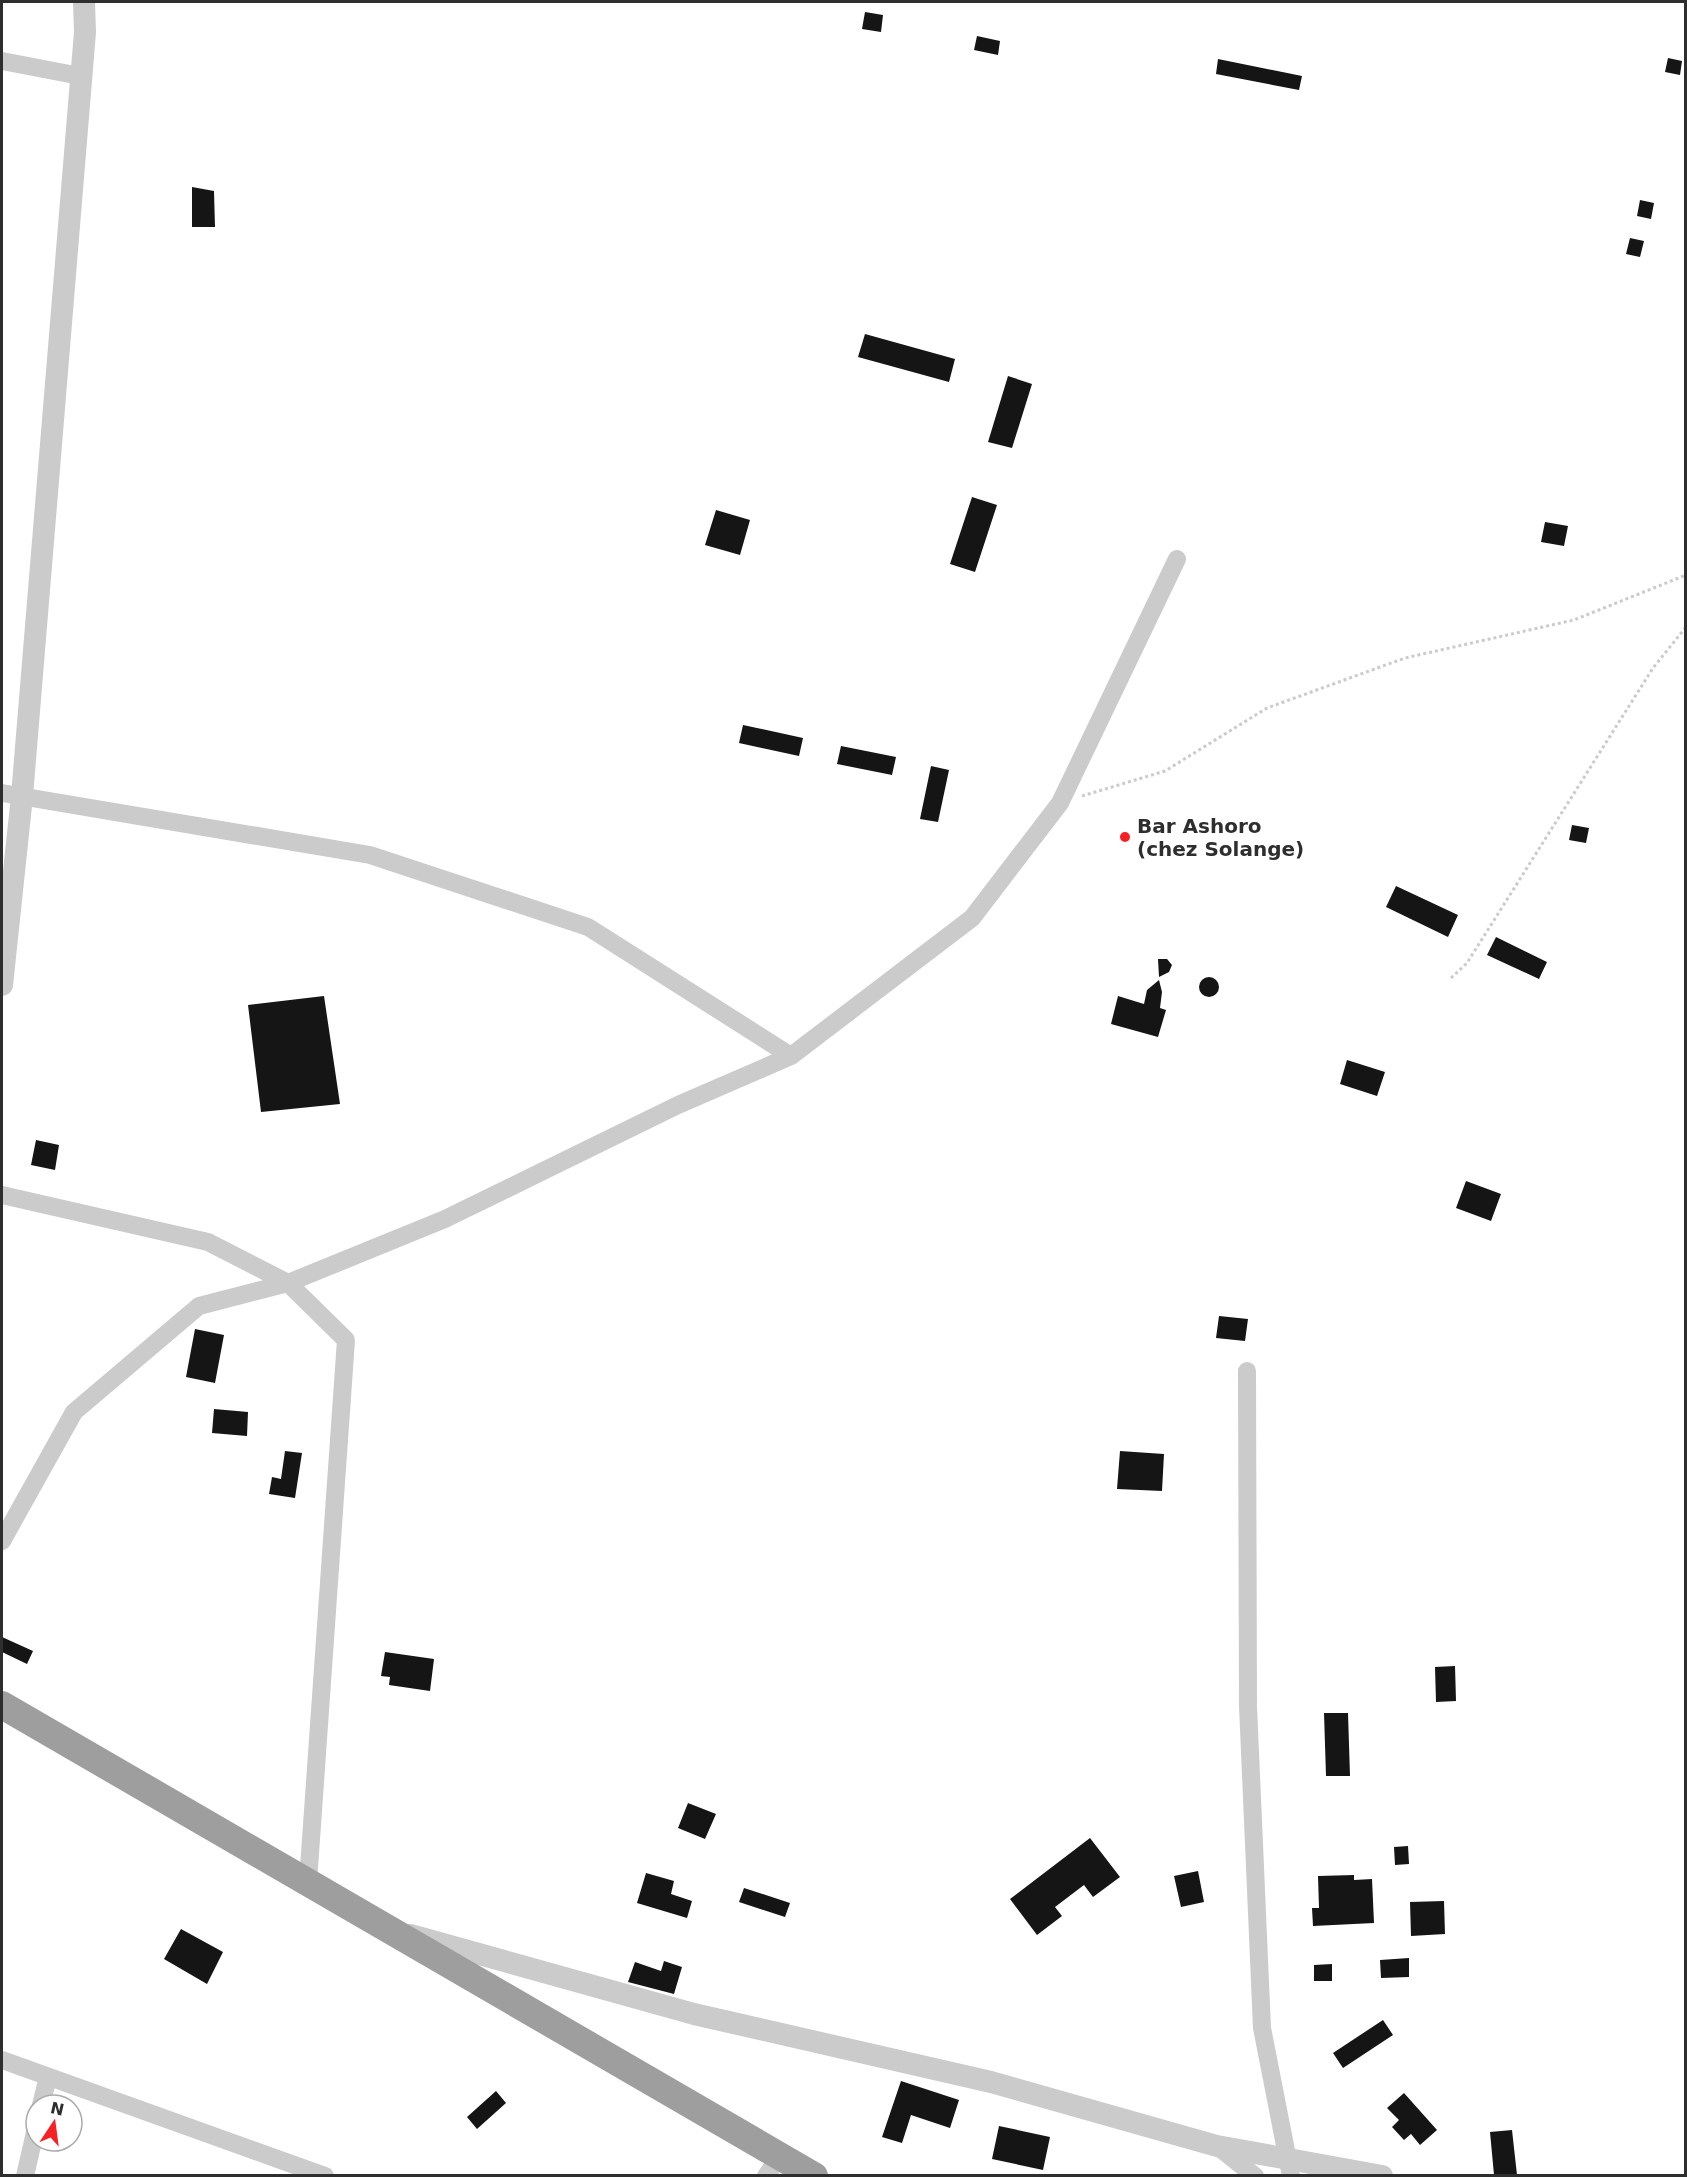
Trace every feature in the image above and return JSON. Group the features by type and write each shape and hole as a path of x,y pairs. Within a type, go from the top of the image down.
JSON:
{"highway":[{"path":"2,1705 386,1928 773,2166 814,2175"}],"street":[{"path":"2,985 12,794 85,32 84,2"},
{"path":"2,61 80,76"},
{"path":"2,1542 74,1412 199,1306 288,1283 446,1219 678,1105 791,1056 972,918 1060,803 1177,559"},
{"path":"12,794 370,855 588,927 791,1056"},
{"path":"2,1195 208,1242 288,1283 346,1340 308,1882"},
{"path":"1247,1371 1248,1706 1262,2028 1289,2167"},
{"path":"386,1928 694,2014 991,2082 1289,2167 1382,2175"},
{"path":"2,2060 325,2175"},
{"path":"44,2093 48,2077"},
{"path":"1217,2146 1255,2175"},
{"path":"25,2175 30,2153"}],"path":[{"path":"1060,803 1165,771 1267,708 1405,658 1574,620 1686,576"},
{"path":"1451,978 1467,963 1653,668 1686,627"}],"building":[{"path":"865,12 883,15 881,32 862,29"},
{"path":"977,36 1000,41 998,55 974,50"},
{"path":"1668,58 1682,61 1680,75 1665,72"},
{"path":"1218,59 1302,76 1299,90 1216,74"},
{"path":"192,187 214,191 215,227 192,227"},
{"path":"1640,200 1654,203 1651,219 1637,216"},
{"path":"1630,238 1644,241 1640,257 1626,254"},
{"path":"865,334 955,359 949,382 858,357"},
{"path":"1008,376 1032,384 1012,448 988,442"},
{"path":"972,497 997,505 975,572 950,564"},
{"path":"716,510 750,520 740,555 705,545"},
{"path":"1545,522 1568,526 1564,546 1541,542"},
{"path":"743,725 803,738 799,756 739,743"},
{"path":"841,746 896,757 892,775 837,764"},
{"path":"931,766 949,770 938,822 920,819"},
{"path":"1572,825 1589,828 1586,843 1569,840"},
{"path":"1396,886 1458,915 1448,937 1386,907"},
{"path":"1496,937 1547,962 1539,979 1487,955"},
{"path":"1158,959 1167,959 1172,965 1169,972 1159,977"},
{"path":"1205,977 1213,977 1219,983 1219,991 1213,997 1205,997 1199,991 1199,983"},
{"path":"1159,980 1162,992 1160,1008 1166,1010 1158,1037 1111,1024 1118,996 1144,1004 1147,990"},
{"path":"324,996 340,1104 261,1112 248,1005"},
{"path":"1347,1060 1385,1072 1377,1096 1340,1084"},
{"path":"36,1140 59,1145 55,1170 31,1165"},
{"path":"1466,1181 1501,1194 1491,1221 1456,1208"},
{"path":"1219,1316 1248,1319 1245,1341 1216,1338"},
{"path":"195,1329 224,1335 215,1383 186,1377"},
{"path":"214,1409 248,1412 247,1436 212,1433"},
{"path":"285,1451 302,1453 295,1498 269,1494 272,1477 281,1479"},
{"path":"1120,1451 1164,1454 1162,1491 1117,1489"},
{"path":"2,1637 33,1651 27,1664 2,1652"},
{"path":"385,1652 434,1659 430,1691 389,1685 390,1677 381,1676"},
{"path":"1455,1666 1456,1701 1436,1702 1435,1667"},
{"path":"1324,1713 1348,1713 1350,1776 1326,1776"},
{"path":"688,1803 716,1814 705,1839 678,1828"},
{"path":"1090,1838 1120,1877 1093,1897 1084,1885 1055,1907 1062,1916 1037,1935 1010,1899"},
{"path":"1408,1846 1409,1864 1395,1865 1394,1847"},
{"path":"1198,1871 1204,1902 1181,1907 1174,1876"},
{"path":"646,1873 674,1881 671,1894 692,1901 687,1918 637,1903"},
{"path":"1354,1875 1354,1880 1372,1879 1374,1923 1313,1926 1312,1908 1319,1908 1318,1876"},
{"path":"744,1888 790,1903 785,1917 739,1902"},
{"path":"1444,1901 1445,1934 1411,1936 1410,1902"},
{"path":"181,1929 223,1952 207,1984 164,1959"},
{"path":"1409,1958 1409,1977 1381,1978 1380,1960"},
{"path":"664,1961 682,1967 674,1994 628,1982 635,1962 661,1971"},
{"path":"1332,1964 1332,1981 1314,1981 1314,1965"},
{"path":"1383,2020 1393,2035 1343,2068 1333,2053"},
{"path":"901,2081 959,2100 950,2128 911,2115 902,2143 882,2137"},
{"path":"496,2091 506,2103 477,2129 467,2117"},
{"path":"1404,2093 1437,2130 1420,2145 1411,2134 1404,2140 1392,2127 1399,2120 1387,2108"},
{"path":"999,2126 1050,2137 1043,2170 992,2159"},
{"path":"1512,2130 1517,2175 1494,2175 1490,2132"}],"place":[{"name":"Bar Ashoro (chez Solange)","path":"1125,837"}]}
